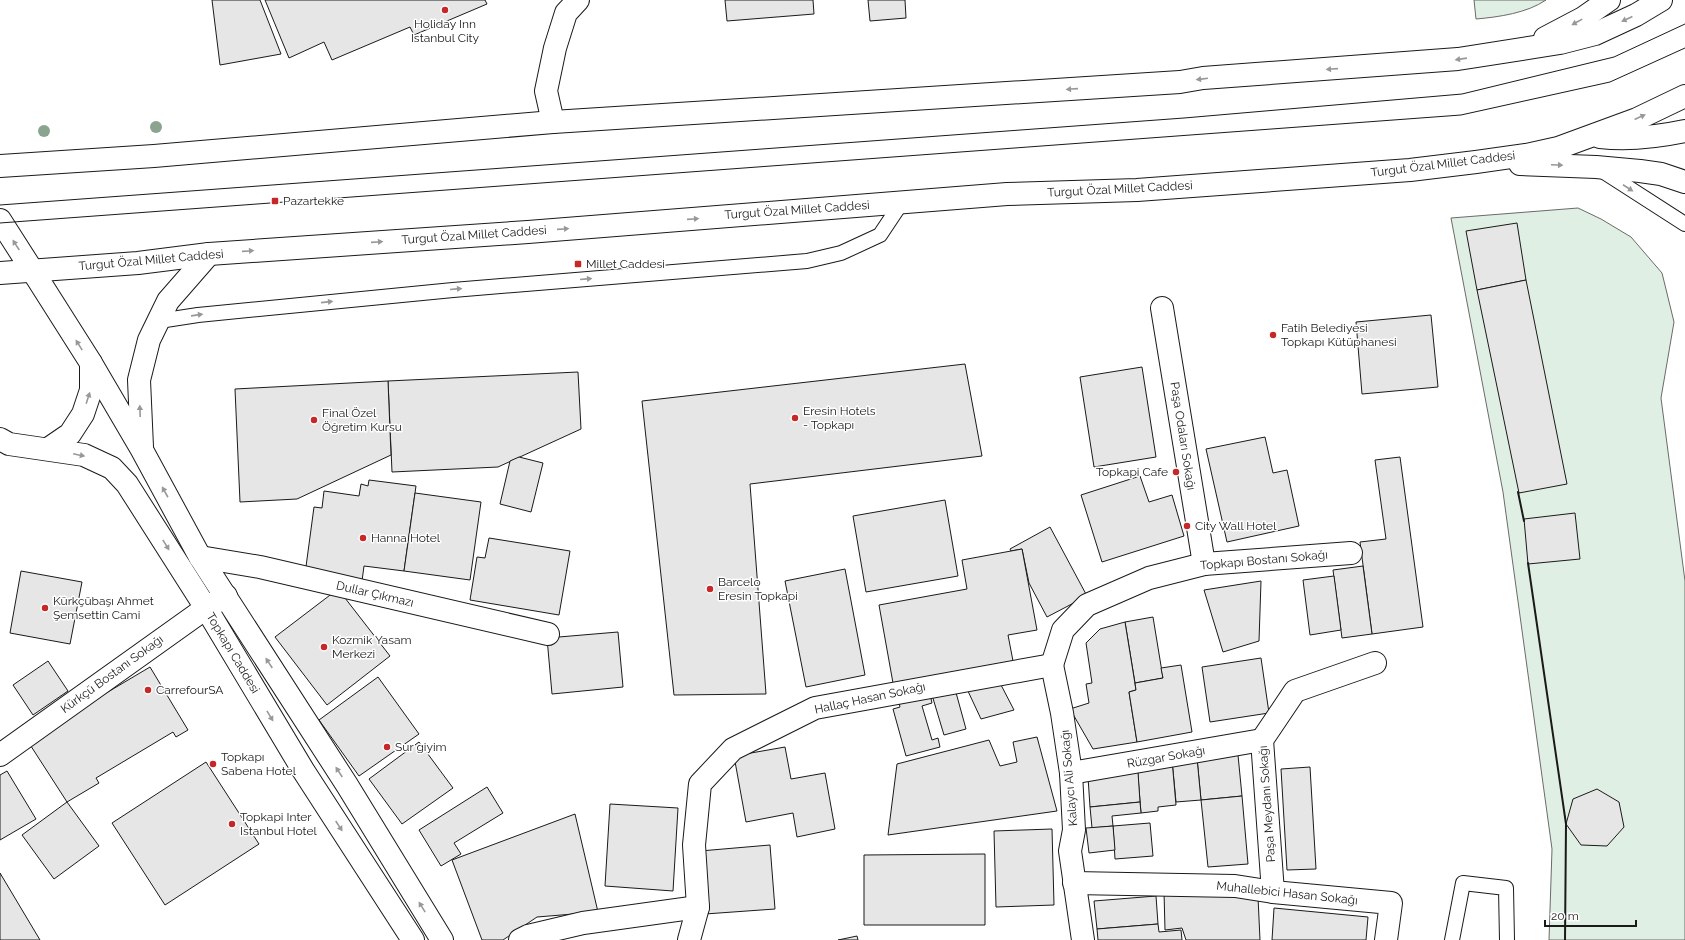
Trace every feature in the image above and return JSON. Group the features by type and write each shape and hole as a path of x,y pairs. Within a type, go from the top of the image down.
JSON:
{"main road":[{"path":"553,122 546,91 555,48 566,13 578,0"},
{"path":"1500,53 1550,36 1583,18 1609,0"},
{"path":"0,166 154,156 553,122 1180,82 1203,78 1412,64 1458,59 1560,43 1595,34 1636,15 1661,0"},
{"name":"Turgut Özal Millet Caddesi","path":"0,273 138,263 209,254 520,232 1007,194 1136,190 1410,170 1526,155 1558,148 1637,119 1685,96"},
{"path":"1591,136 1620,139 1663,136 1685,131"},
{"path":"1476,162 1596,167 1660,174 1685,182"},
{"name":"Topkapı Caddesi","path":"0,220 91,363 142,450 200,557 343,778 442,940"},
{"path":"142,450 139,380 149,340 168,300 209,254"},
{"name":"Paşa Odaları Sokağı","path":"1162,308 1204,564"},
{"path":"48,449 70,434 83,414 91,390 91,363"},
{"name":"Topkapı Caddesi","path":"0,439 9,444 84,455 112,468 127,484 206,608 303,770 413,940"},
{"name":"Topkapı Bostanı Sokağı","path":"1052,665 1063,630 1087,605 1149,578 1204,564 1351,553"},
{"name":"Dullar Çıkmazı","path":"200,557 260,567 548,634"},
{"name":"Kürkçü Bostanı Sokağı","path":"2,751 206,608 226,596"},
{"name":"Paşa Meydanı Sokağı","path":"1273,892 1262,740 1295,691 1375,663"},
{"name":"Kalaycı Ali Sokağı","path":"1052,665 1062,713 1071,773 1074,830 1070,851 1083,940"},
{"name":"Hallaç Hasan Sokağı","path":"689,940 698,907 694,845 700,784 733,749 815,708 1052,665"},
{"name":"Rüzgar Sokağı","path":"1071,773 1262,740"},
{"name":"Muhallebici Hasan Sokağı","path":"1074,883 1235,886 1273,892 1390,903 1386,940"},
{"path":"520,940 528,936 583,923 698,907"}],"lane":[{"path":"1596,167 1685,224"},
{"path":"159,321 198,315 446,290 807,261 841,253 880,236 902,202"},
{"path":"1673,215 1685,236"},
{"path":"1452,940 1463,883 1506,888 1507,940"}],"green space":[{"path":"1474,0 1546,0 1522,11 1503,16 1476,19"},
{"path":"1578,208 1601,219 1631,237 1662,273 1674,322 1661,398 1685,581 1685,940 1549,940 1552,849 1503,492 1451,218"}],"building":[{"path":"212,0 260,0 281,54 220,65"},
{"path":"265,0 485,0 487,4 414,35 410,27 332,60 324,42 289,58"},
{"path":"725,0 813,0 814,14 727,21"},
{"path":"868,0 905,0 906,18 870,21"},
{"path":"1517,223 1526,280 1477,290 1466,231"},
{"path":"1526,280 1567,484 1519,493 1477,290"},
{"path":"1431,315 1438,387 1362,394 1356,322"},
{"name":"Barcelo Eresin Topkapi","path":"965,364 982,456 750,484 766,694 674,695 642,401"},
{"path":"1142,367 1156,457 1094,467 1080,377"},
{"path":"578,372 581,429 498,467 392,472 388,381"},
{"path":"388,381 391,455 297,499 240,502 235,389"},
{"path":"1265,437 1273,473 1287,470 1299,526 1227,542 1206,449"},
{"path":"519,457 543,463 531,512 500,504 510,461"},
{"path":"1400,457 1423,627 1372,634 1360,542 1386,539 1375,460"},
{"path":"1140,476 1149,502 1172,495 1184,536 1102,562 1081,495"},
{"path":"369,480 416,486 404,571 364,566 362,581 305,574 314,507 322,508 324,491 359,496 361,484 368,486"},
{"path":"415,493 481,502 470,580 404,571"},
{"path":"945,500 958,576 866,592 853,516"},
{"path":"1575,513 1580,559 1528,564 1524,519"},
{"path":"1050,527 1087,596 1047,617 1029,583 1022,549 1011,551 1010,549"},
{"path":"489,538 570,551 559,615 470,600 477,557 485,558"},
{"path":"1022,549 1037,630 1008,635 1013,661 893,683 879,605 967,589 962,560"},
{"path":"1363,566 1372,634 1342,638 1333,570"},
{"path":"845,569 865,675 806,687 785,581"},
{"name":"Kürkçübaşı Ahmet Şemsettin Cami","path":"21,571 82,582 70,644 10,633"},
{"path":"1334,576 1341,630 1310,635 1303,580"},
{"path":"1261,581 1259,641 1223,652 1204,590"},
{"path":"338,589 390,656 327,705 275,637"},
{"path":"1153,617 1163,678 1135,683 1125,622"},
{"path":"1125,622 1136,690 1129,692 1137,742 1093,749 1070,709 1089,703 1086,684 1092,683 1086,643 1100,629"},
{"path":"618,632 623,687 552,694 547,638"},
{"path":"1261,658 1269,713 1210,722 1202,667"},
{"path":"48,661 68,691 33,715 13,685"},
{"path":"1181,665 1192,732 1137,742 1129,692 1136,690 1135,683 1163,678 1161,668"},
{"path":"150,667 188,730 176,737 173,732 96,778 99,783 67,802 27,740"},
{"path":"378,677 419,734 359,776 319,720"},
{"path":"1000,683 1014,710 981,719 967,689"},
{"path":"955,689 966,729 944,735 932,695"},
{"path":"929,690 932,703 922,706 932,740 938,738 940,747 906,756 893,709 900,707 899,703"},
{"path":"1037,737 1057,811 888,835 897,764 989,740 1000,766 1017,762 1013,742"},
{"path":"419,742 453,788 402,824 369,779"},
{"path":"785,747 791,779 825,773 835,829 797,837 793,813 746,822 734,756"},
{"path":"1238,755 1242,796 1201,800 1197,758"},
{"path":"1197,758 1201,800 1176,802 1172,760"},
{"path":"1172,760 1176,805 1158,807 1158,811 1141,813 1137,764"},
{"path":"206,762 259,844 165,905 112,823"},
{"path":"1310,767 1316,869 1287,870 1281,769"},
{"path":"7,771 36,819 0,840 0,775"},
{"path":"1138,772 1140,802 1090,807 1088,777"},
{"path":"487,787 503,813 454,843 461,854 441,866 419,830"},
{"path":"1597,789 1619,802 1624,827 1607,846 1581,845 1566,824 1573,799"},
{"path":"1242,796 1248,864 1208,867 1201,800"},
{"path":"67,802 99,846 54,879 22,835"},
{"path":"1140,802 1141,813 1112,816 1113,826 1092,828 1090,807"},
{"path":"610,804 678,808 673,891 605,886"},
{"path":"575,814 598,912 537,917 503,940 482,940 452,860"},
{"path":"1150,823 1153,856 1115,859 1113,826"},
{"path":"1113,826 1115,850 1089,853 1086,828"},
{"path":"1052,829 1054,905 996,907 994,831"},
{"path":"770,845 775,909 705,914 700,851"},
{"path":"985,854 985,925 864,925 864,855"},
{"path":"0,873 40,940 0,940"},
{"path":"1164,892 1258,897 1260,940 1186,940 1182,928 1165,930"},
{"path":"1156,896 1158,924 1097,929 1094,901"},
{"path":"1274,908 1368,917 1366,940 1272,940"},
{"path":"1158,924 1159,932 1181,930 1182,940 1098,940 1097,929"},
{"path":"857,936 858,940 838,940"}],"tram line":[{"path":"0,205 1184,118 1462,94 1614,57 1685,24"},
{"path":"0,223 1461,115 1610,82 1685,48"}],"wall":[{"path":"1518,492 1524,521"},
{"path":"1528,563 1566,824 1565,940"}],"place":[{"name":"Holiday Inn Istanbul City","path":"445,10"},
{"name":"Pazartekke","path":"275,201"},
{"name":"Millet Caddesi","path":"578,264"},
{"name":"Fatih Belediyesi Topkapı Kütüphanesi","path":"1273,335"},
{"name":"Eresin Hotels - Topkapı","path":"795,418"},
{"name":"Final Özel Öğretim Kursu","path":"314,420"},
{"name":"Topkapi Cafe","path":"1176,472"},
{"name":"City Wall Hotel","path":"1187,526"},
{"name":"Hanna Hotel","path":"363,538"},
{"name":"Barcelo Eresin Topkapi","path":"710,589"},
{"name":"Kürkçübaşı Ahmet Şemsettin Cami","path":"45,608"},
{"name":"Kozmik Yasam Merkezi","path":"324,647"},
{"name":"CarrefourSA","path":"148,690"},
{"name":"Sur giyim","path":"387,747"},
{"name":"Topkapı Sabena Hotel","path":"213,764"},
{"name":"Topkapi Inter Istanbul Hotel","path":"232,824"}]}
